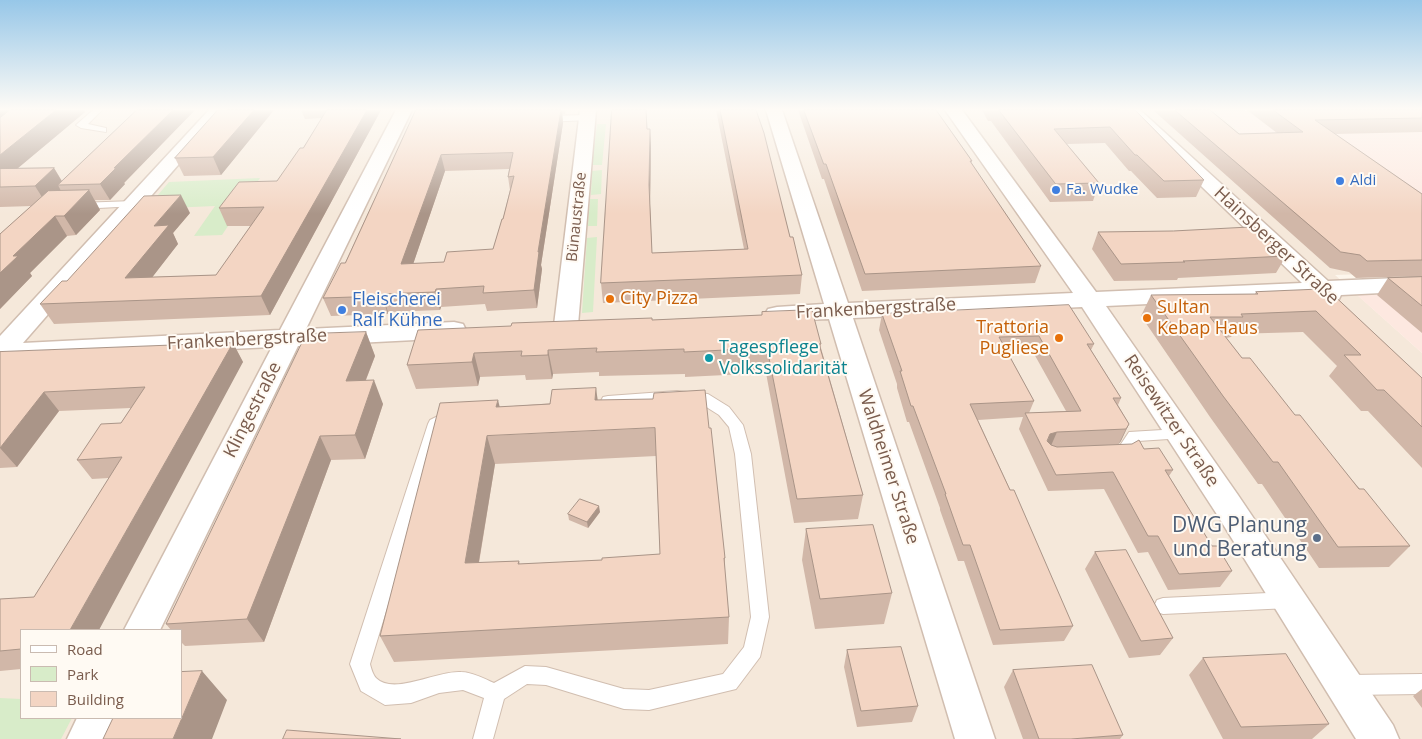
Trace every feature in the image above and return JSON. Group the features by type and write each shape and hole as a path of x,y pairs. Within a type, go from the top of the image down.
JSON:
{"street":[{"path":"0,352 187,144"},
{"name":"Klingestraße","path":"143,629 387,144"},
{"name":"Bünaustraße","path":"583,144 556,325 590,324"},
{"name":"Waldheimer Straße","path":"785,144 975,739"},
{"name":"Reisewitzer Straße","path":"978,144 1089,299 1379,739"},
{"name":"Hainsberger Straße","path":"1167,144 1344,309"},
{"name":"Frankenbergstraße","path":"750,316 1422,284"},
{"name":"Frankenbergstraße","path":"0,352 481,329"},
{"path":"88,739 98,719"}],"lane":[{"path":"71,206 134,204"},
{"path":"483,739 496,693 524,676 546,676 624,699 649,700 729,682 753,651 760,617 744,454 736,425 724,411 703,398 677,396 589,402"},
{"path":"453,411 435,424 360,664 368,684 385,695 411,693 438,682 463,681 496,693"},
{"path":"1104,454 1123,453 1134,436 1179,434"},
{"path":"1163,606 1289,600"},
{"path":"1345,685 1422,684"}],"shaded area":[{"path":"0,144 1255,144 1363,233 1422,272 1335,275 1422,353 1422,739 0,739"},
{"path":"1255,144 1422,144 1422,231 1363,233"},
{"path":"1422,293 1422,353 1357,295"}],"green space":[{"path":"595,144 604,144 602,165 592,165"},
{"path":"602,170 601,194 591,195 592,171"},
{"path":"260,178 222,235 194,236 215,206 146,209 169,182"},
{"path":"590,199 598,199 597,226 588,226"},
{"path":"597,237 593,312 582,313 587,238"},
{"path":"0,698 20,699 20,719 71,719 61,739 0,739"}],"building":[{"path":"0,144 13,144 0,155"},
{"path":"101,144 138,144 100,184 58,185"},
{"path":"187,144 224,144 213,157 175,158"},
{"path":"305,144 347,144 261,296 40,304 62,281 67,281 144,196 181,195 154,226 169,225 125,278 216,275 264,207 219,208 239,182 277,181 300,148 303,148"},
{"path":"400,144 555,144 538,252 534,290 483,293 484,286 436,289 435,292 382,294 382,296 323,298 341,263 345,263","holes":["513,153 508,177 514,176 493,249 447,252 444,262 401,264 441,155"]},
{"path":"610,144 650,144 649,185 652,253 748,249 727,144 767,144 790,237 793,237 802,275 601,283"},
{"path":"817,144 960,144 1041,266 865,274 826,164 824,164"},
{"path":"1026,144 1067,144 1099,183 1056,184"},
{"path":"1126,144 1169,144 1204,180 1164,181"},
{"path":"1215,144 1350,144 1422,194 1422,260 1367,261 1360,255 1341,252"},
{"path":"54,168 35,186 0,187 0,169"},
{"path":"89,190 64,216 55,216 13,256 18,256 0,273 0,234 48,191"},
{"path":"1255,227 1286,256 1121,264 1098,232 1173,231"},
{"path":"1422,277 1422,306 1388,278"},
{"path":"1327,289 1422,378 1422,427 1384,390 1377,390 1344,355 1361,355 1316,311 1241,314 1243,317 1210,317 1242,358 1250,358 1295,415 1300,415 1359,489 1364,489 1410,546 1338,547 1278,462 1273,462 1151,295 1258,294 1256,292"},
{"path":"1069,305 1094,344 1087,344 1121,398 1113,398 1129,424 1126,429 1057,432 1050,434 1047,441 1057,447 1132,444 1139,440 1144,449 1159,448 1173,470 1165,470 1212,546 1217,546 1232,571 1179,574 1158,536 1148,536 1113,472 1056,475 1025,413 1081,411 1039,336 999,337 1034,401 970,404 1010,490 1014,490 1073,626 1000,630 970,545 963,545 946,494 913,406 911,406 900,371 902,371 882,314"},
{"path":"812,310 821,344 819,344 863,495 797,499 767,348 684,352 684,349 596,352 597,348 548,350 548,355 521,356 522,351 474,353 472,362 407,365 418,330 511,326 512,323 762,315 762,312"},
{"path":"366,332 346,381 374,380 355,435 320,436 247,619 166,624 306,334"},
{"path":"233,343 71,629 20,629 20,649 0,651 0,599 34,597 122,457 77,460 101,424 121,423 145,387 44,392 0,448 0,352"},
{"path":"596,388 595,400 653,399 654,393 705,390 725,558 729,617 380,636 440,403 498,400 496,407 550,404 552,390","holes":["655,428 660,554 602,558 602,560 518,564 519,561 465,563 487,436"]},
{"path":"580,499 599,506 587,522 568,514"},
{"path":"873,525 892,593 820,599 806,529"},
{"path":"1126,550 1173,638 1141,641 1095,552"},
{"path":"901,647 918,706 861,711 847,650"},
{"path":"1286,654 1329,724 1241,727 1203,658"},
{"path":"1092,665 1123,735 1071,739 1039,739 1013,670"},
{"path":"202,671 182,718 182,672"},
{"path":"113,719 182,719 173,739 103,739"},
{"path":"287,730 401,739 283,739"}],"place":[{"name":"Aldi","path":"1340,181"},
{"name":"Fa. Wudke","path":"1056,190"},
{"name":"City Pizza","path":"610,299"},
{"name":"Fleischerei Ralf Kühne","path":"342,310"},
{"name":"Sultan Kebap Haus","path":"1147,318"},
{"name":"Trattoria Pugliese","path":"1059,338"},
{"name":"Tagespflege Volkssolidarität","path":"709,358"},
{"name":"DWG Planung und Beratung","path":"1317,538"}]}
